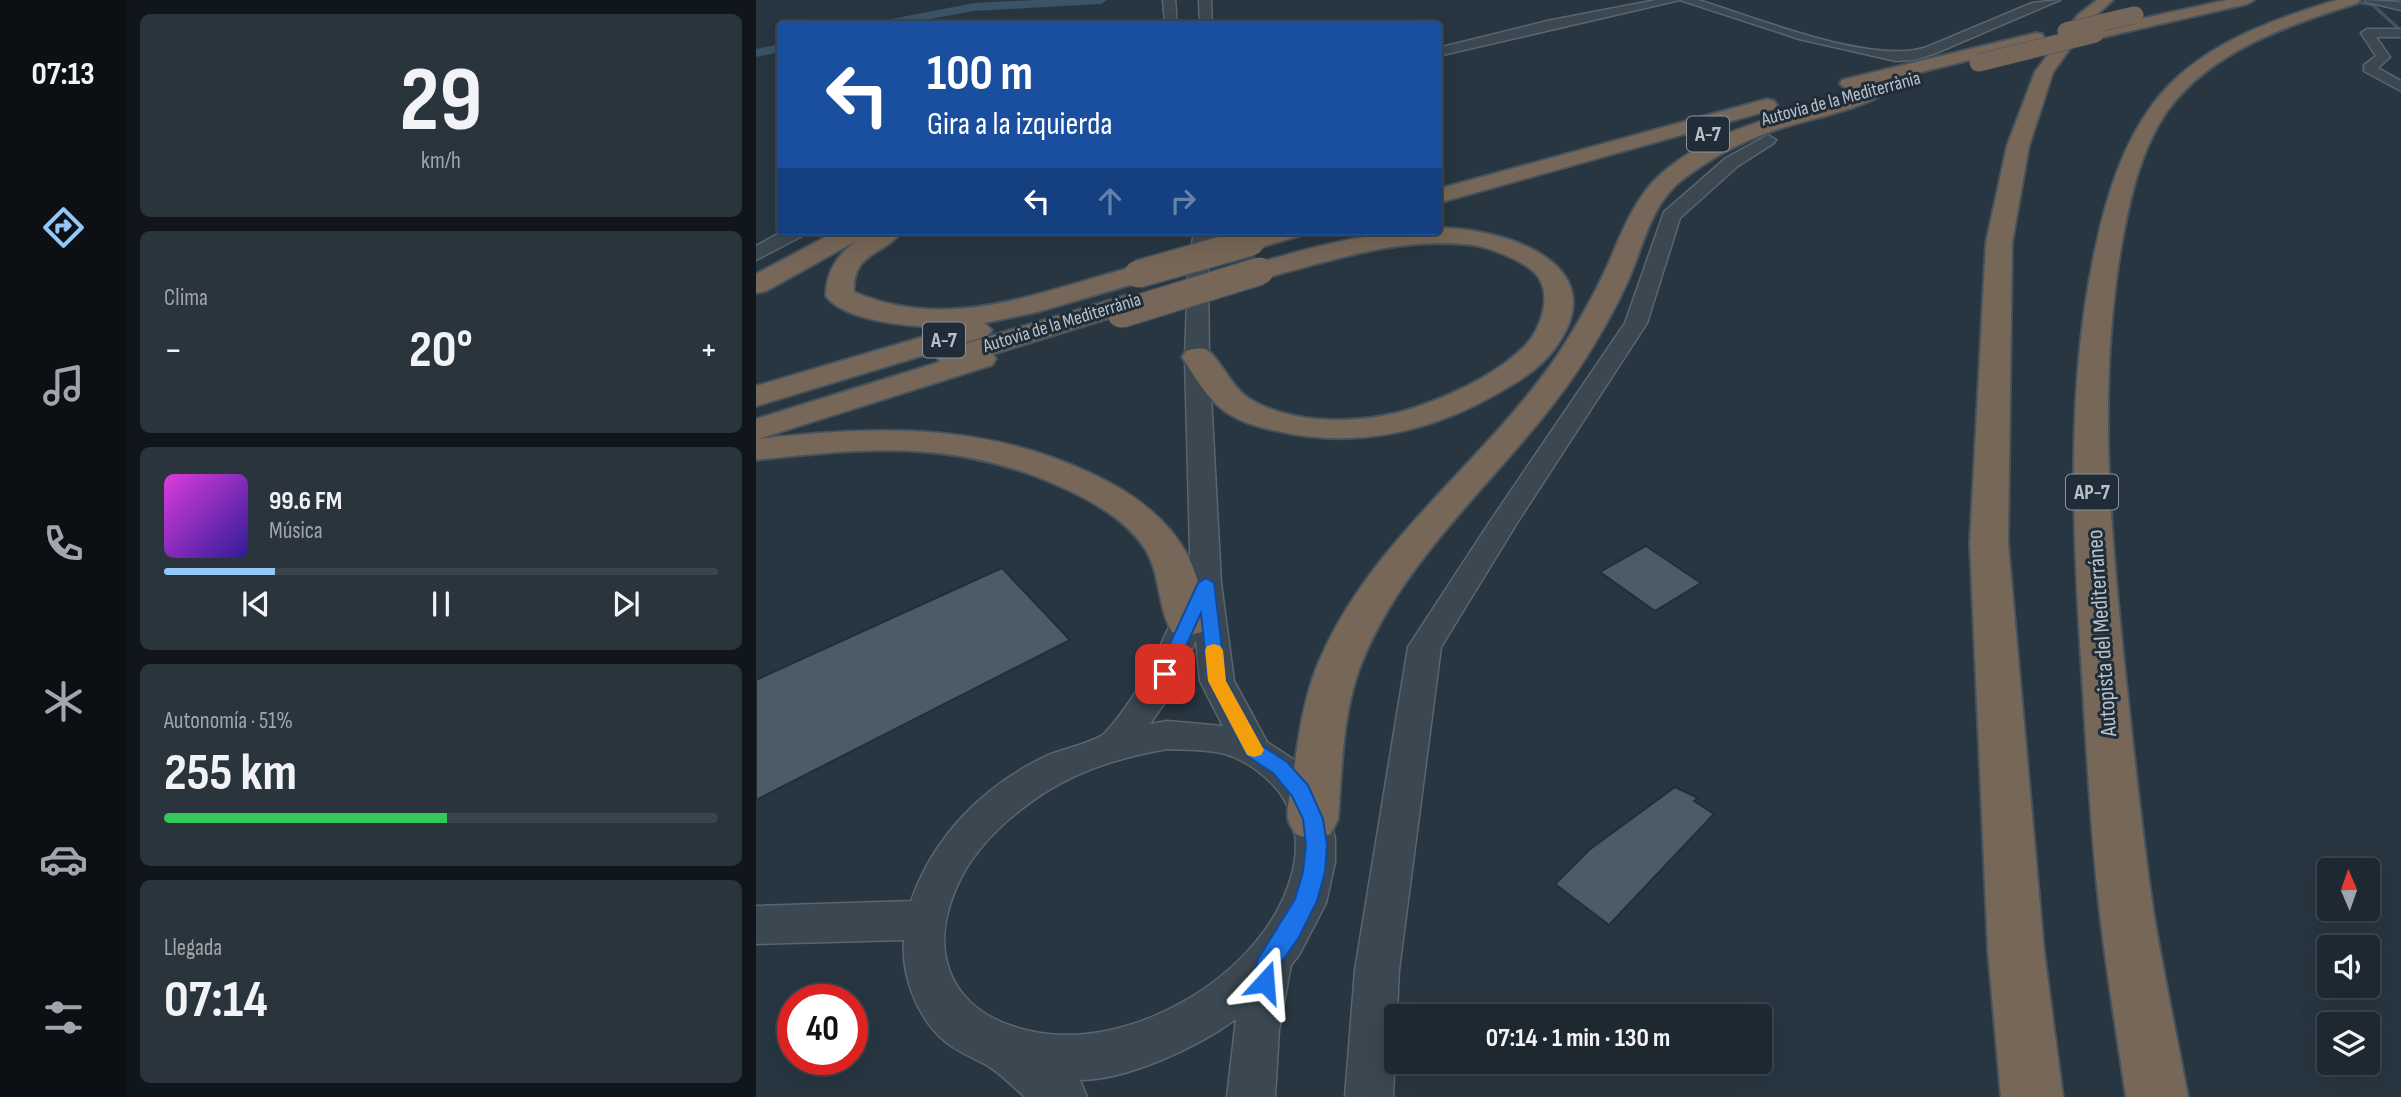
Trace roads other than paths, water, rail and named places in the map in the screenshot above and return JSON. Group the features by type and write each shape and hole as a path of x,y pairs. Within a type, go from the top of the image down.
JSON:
{"highway":[{"name":"Autovia de la Mediterrània","path":"1442,195 1670,130 2112,17 2204,0"},
{"name":"Autovia de la Mediterrània","path":"1442,210 1748,123 1978,63 2112,17 2247,0"},
{"name":"Autopista del Mediterráneo","path":"2157,1097 2124,891 2095,571 2091,412 2096,323 2108,246 2126,171 2151,122 2173,92 2231,48 2302,17 2355,1"},
{"path":"2032,1097 2016,951 1989,543 1999,243 2018,146 2044,72 2084,18 2112,17"},
{"path":"1313,819 1324,714 1337,670 1357,623 1433,518 1527,414 1566,365 1619,271 1632,237 1654,197 1670,177 1745,133 1866,97 1879,89"},
{"path":"1445,180 1543,159 1631,136 1670,130"},
{"path":"756,285 849,235"},
{"path":"883,235 869,243 846,265 838,281 840,296 862,309 894,317 949,317 1130,294 1255,257 1306,235"},
{"path":"1255,257 1285,235"},
{"path":"756,430 1130,294 1255,257 1352,235"},
{"path":"1197,357 1219,390 1237,405 1269,421 1321,429 1357,429 1398,425 1452,405 1513,372 1538,349 1553,327 1558,296 1557,285 1551,272 1532,257 1514,248 1463,237 1434,235 1385,240 1312,256 1255,257"},
{"name":"Autovia de la Mediterrània","path":"756,396 1130,294"},
{"name":"Autovia de la Mediterrània","path":"756,418 1130,294"},
{"path":"756,450 853,440 932,440 989,448 1055,470 1110,497 1142,520 1167,553 1177,579 1186,622"}],"street":[{"path":"1169,0 1171,21"},
{"path":"1205,0 1206,21"},
{"path":"1442,51 1547,25 1674,0"},
{"path":"1686,0 1874,55 1912,57 2026,7 2054,0"},
{"path":"2355,1 2401,6"},
{"path":"2401,33 2367,33 2383,57 2370,68 2401,87"},
{"path":"1370,1097 1377,970 1425,647 1503,523 1636,323 1671,216 1732,162 1768,140"},
{"path":"756,254 790,235"},
{"path":"1193,235 1198,271"},
{"path":"1203,235 1198,271 1197,357 1206,583 1217,681 1254,751"},
{"path":"1117,743 1158,688 1206,583"},
{"path":"1004,1051 1048,1059 1096,1056 1146,1043 1194,1021 1235,993 1270,959 1291,930 1306,901 1314,872 1316,845 1313,819 1301,791 1280,768 1254,751 1214,738 1167,735 1117,743 1065,763 1034,779 996,807 964,841 940,878 925,919 922,953 929,984 945,1012 971,1036 1004,1051 1063,1097"},
{"path":"756,925 876,923 925,919"},
{"path":"1251,1097 1256,1030 1270,959"}],"waterway":[{"path":"902,21 974,7 1101,0"},
{"path":"2346,0 2373,5 2401,31"},
{"path":"756,53 777,49"}]}
